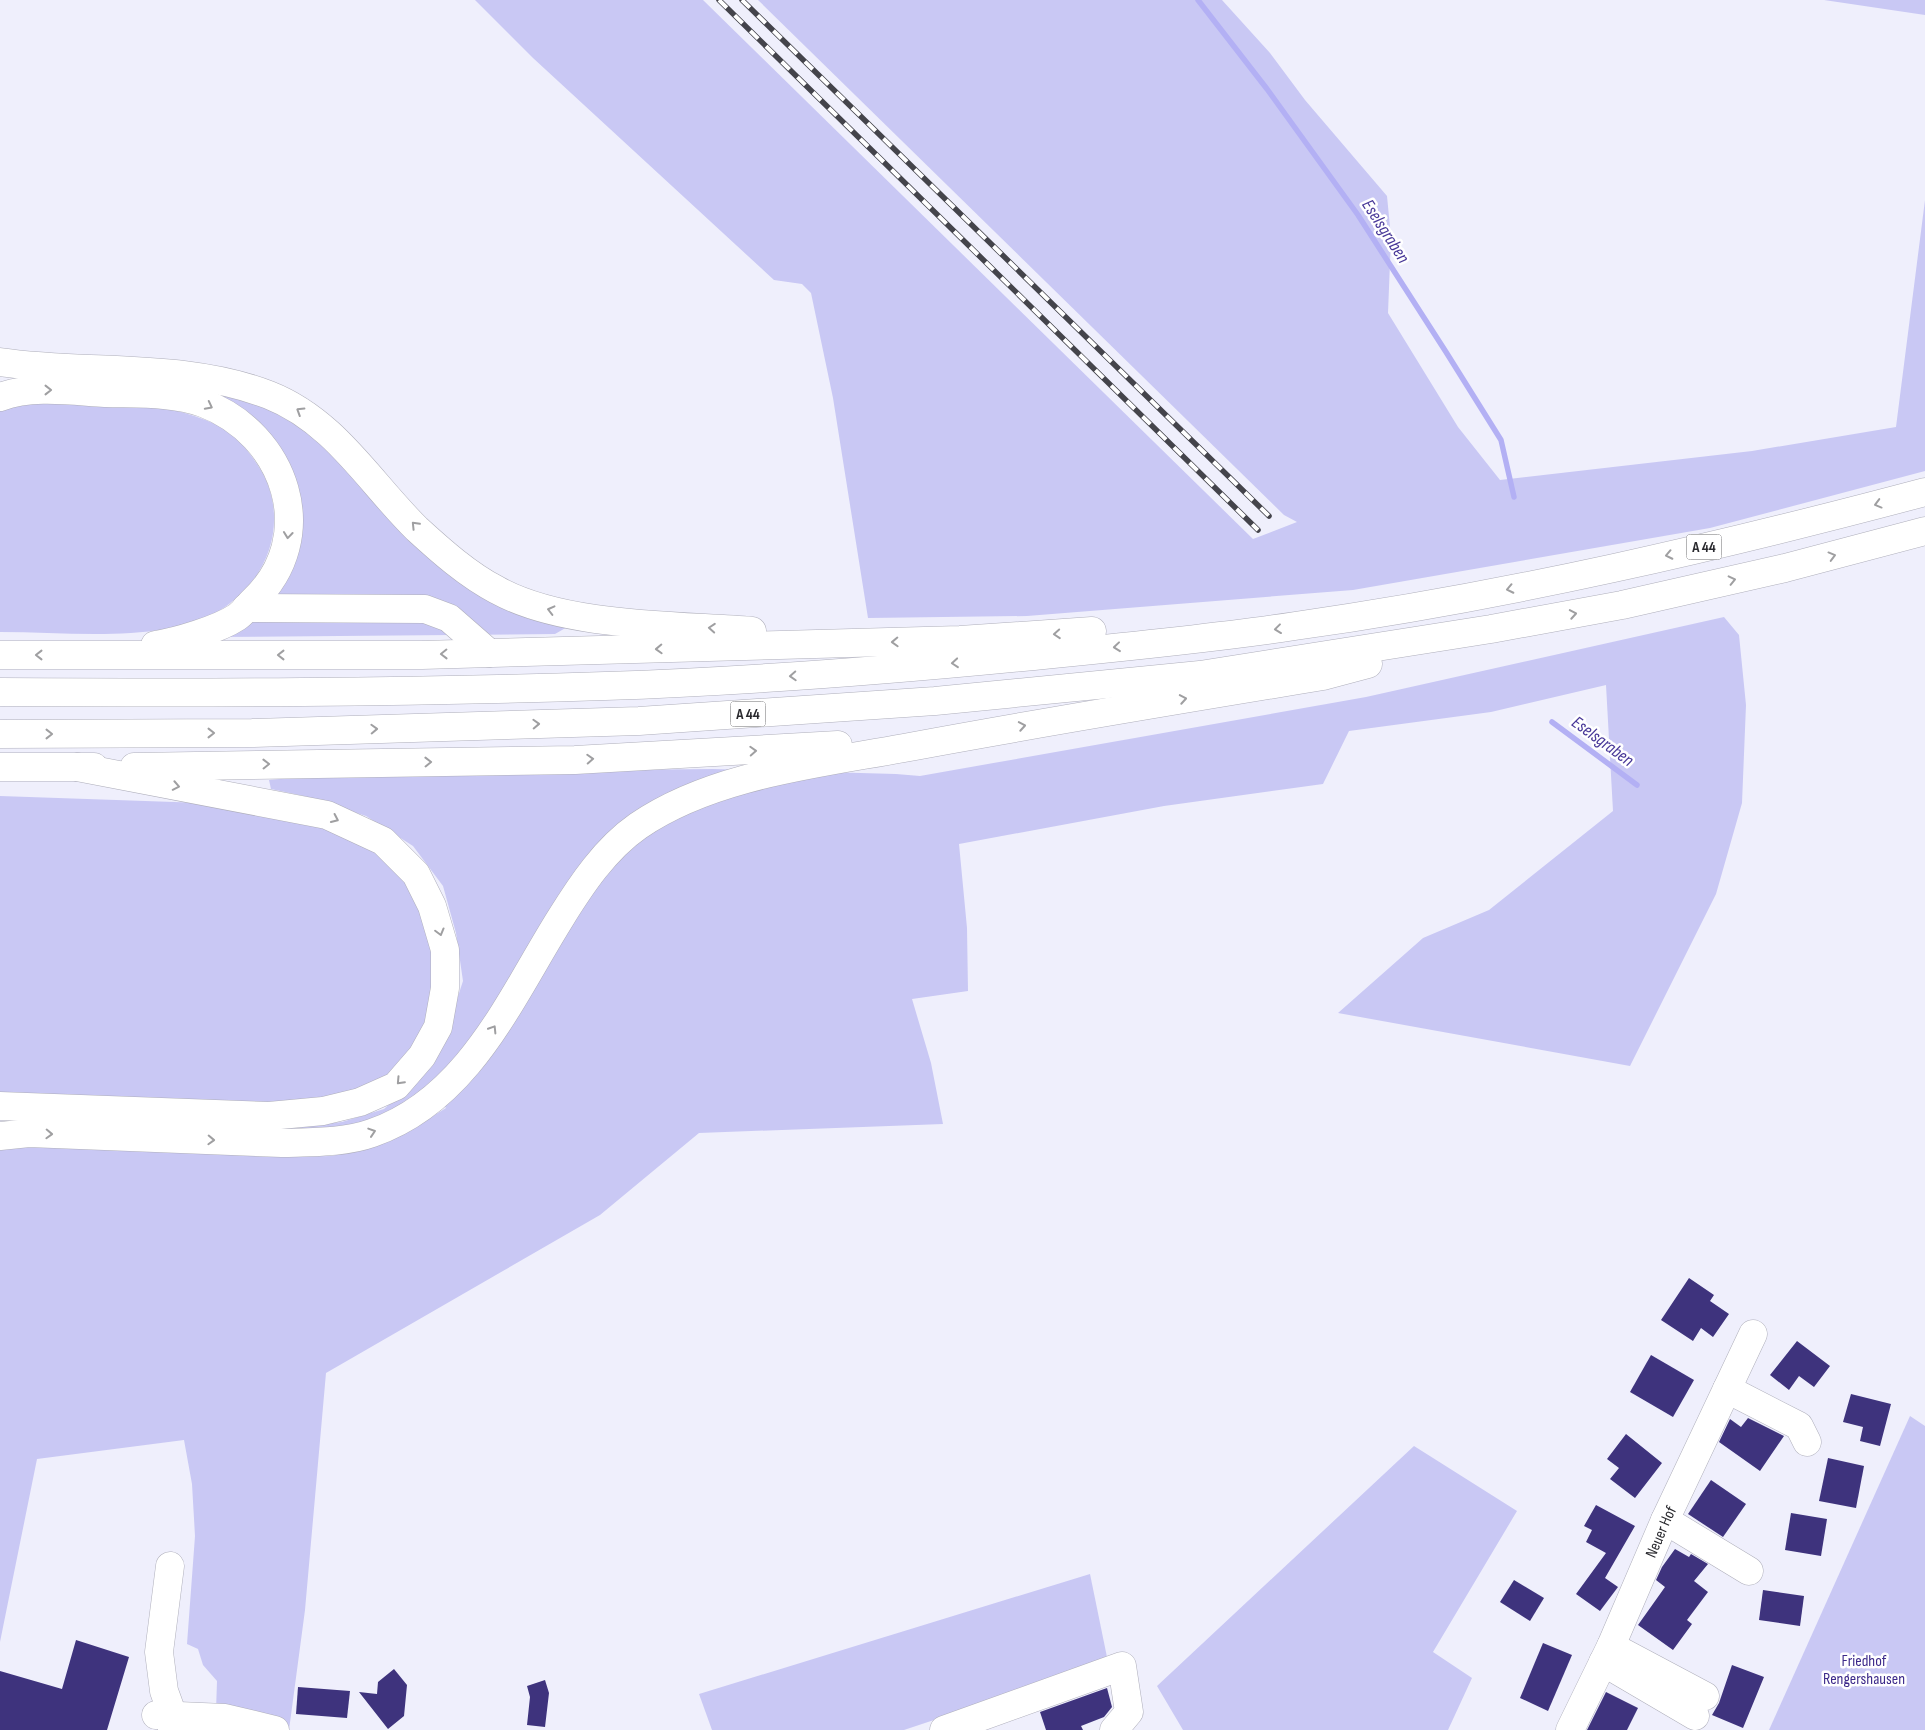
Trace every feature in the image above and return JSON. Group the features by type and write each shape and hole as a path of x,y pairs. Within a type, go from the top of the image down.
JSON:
{"main road":[{"path":"0,362 32,366 208,378 238,385 270,396 298,410 326,429 349,452 416,528 466,570 496,590 526,603 569,614 644,624 801,635 865,643"},
{"path":"0,397 45,390 172,396 203,403 234,420 261,442 278,471 287,500 290,534 282,564 263,592 237,617 195,635 159,644 78,655"},
{"name":"A 44","path":"0,692 425,690 606,686 798,676 1148,644 1296,626 1482,595 1776,532 1925,492"},
{"name":"A 44","path":"0,734 252,734 629,721 935,701 1200,675 1491,629 1622,605 1748,577 1925,531"},
{"path":"0,655 489,653 865,643 1072,633 1408,597 1482,595"},
{"path":"246,608 425,609 449,618 489,653"},
{"path":"0,1136 29,1133 290,1143 323,1142 371,1134 407,1117 441,1093 469,1064 492,1031 577,892 603,859 635,828 671,806 724,786 790,769 974,734 1323,676 1491,629"},
{"path":"0,767 77,768 575,760 780,749 974,734"},
{"path":"0,1106 269,1116 323,1111 360,1102 396,1086 422,1056 438,1027 445,988 445,950 432,906 416,874 383,841 327,815 77,768"},
{"name":"Neuer Hof","path":"1570,1730 1607,1654 1665,1520 1753,1334"},
{"path":"1727,1389 1799,1426 1807,1442"},
{"path":"1665,1520 1749,1571"},
{"path":"170,1566 159,1652 166,1720 225,1718 276,1730"},
{"path":"1607,1654 1700,1706"},
{"path":"944,1730 1122,1666 1122,1721"}],"green space":[{"path":"475,0 703,0 1253,539 1297,522 1284,515 758,0 1222,0 1270,53 1305,100 1387,196 1391,237 1388,313 1458,427 1500,480 1752,451 1896,427 1925,200 1925,471 1710,528 1353,590 1027,616 868,618 833,398 811,293 802,284 774,280 533,58"},
{"path":"1824,0 1925,0 1925,15"},
{"path":"223,391 267,408 313,435 377,497 569,626 555,634 215,637 294,556 302,524 292,479 208,395"},
{"path":"31,397 102,400 149,405 195,416 217,425 235,437 257,464 267,482 272,501 274,520 272,539 266,558 257,575 244,590 221,610 192,624 183,626 146,632 104,634 0,632 0,406"},
{"path":"1724,617 1739,635 1746,705 1742,803 1716,894 1630,1066 1338,1013 1423,938 1489,910 1613,811 1606,685 1491,712 1349,731 1323,784 1164,806 959,844 967,928 968,991 912,999 931,1063 943,1124 699,1133 600,1215 326,1373 305,1610 289,1730 216,1711 217,1681 203,1665 198,1649 187,1644 195,1536 192,1484 184,1440 37,1459 0,1642 0,1145 279,1157 332,1156 372,1146 420,1124 446,1108 433,1091 390,1117 351,1127 277,1129 342,1122 384,1109 419,1077 447,1030 463,981 456,933 443,886 413,846 366,816 304,796 271,789 269,780 346,773 565,771 586,773 613,770 713,769 920,776 1366,697"},
{"path":"0,796 203,803 324,825 363,841 393,864 417,896 430,936 433,973 431,1011 414,1048 390,1080 299,1105 37,1096 0,1092"},
{"name":"Friedhof Rengershausen","path":"1910,1416 1925,1426 1925,1730 1769,1730"},
{"path":"1414,1446 1517,1511 1433,1652 1472,1678 1448,1730 1183,1730 1157,1686"},
{"path":"1090,1574 1108,1662 904,1730 712,1730 699,1694"}],"building":[{"path":"1689,1278 1714,1295 1710,1301 1729,1314 1713,1337 1701,1328 1693,1341 1661,1320"},
{"path":"1797,1341 1830,1366 1814,1387 1799,1376 1789,1390 1770,1375"},
{"path":"1651,1355 1694,1380 1673,1417 1630,1392"},
{"path":"1851,1394 1891,1404 1880,1446 1860,1441 1863,1427 1843,1422"},
{"path":"1748,1418 1784,1436 1760,1471 1719,1442 1730,1419 1741,1427"},
{"path":"1626,1434 1662,1463 1635,1498 1610,1479 1619,1468 1607,1459"},
{"path":"1828,1458 1864,1466 1856,1508 1819,1501"},
{"path":"1711,1480 1746,1504 1723,1537 1688,1514"},
{"path":"1596,1505 1635,1526 1605,1578 1618,1587 1600,1611 1576,1594 1606,1553 1586,1542 1592,1530 1584,1526"},
{"path":"1791,1513 1827,1519 1821,1556 1785,1550"},
{"path":"1675,1549 1689,1557 1691,1554 1708,1564 1694,1581 1708,1592 1687,1620 1692,1624 1673,1650 1638,1625 1665,1587 1656,1580 1662,1567"},
{"path":"1514,1580 1544,1598 1530,1621 1500,1602"},
{"path":"1763,1590 1804,1596 1800,1626 1759,1620"},
{"path":"76,1640 129,1657 107,1730 0,1730 0,1671 62,1689"},
{"path":"1543,1643 1572,1655 1548,1711 1520,1698"},
{"path":"1732,1665 1764,1677 1743,1728 1712,1715 1719,1703"},
{"path":"394,1669 407,1685 404,1716 388,1729 359,1692 377,1694 378,1682"},
{"path":"545,1680 549,1693 545,1727 527,1725 530,1697 527,1686"},
{"path":"298,1687 350,1691 347,1718 296,1714"},
{"path":"1107,1688 1112,1707 1104,1717 1081,1726 1083,1730 1046,1730 1040,1712"},
{"path":"1606,1692 1638,1708 1627,1730 1587,1730"}],"waterway":[{"name":"Eselsgraben","path":"1198,0 1267,89 1358,215 1446,352 1501,440 1514,497"},
{"name":"Eselsgraben","path":"1552,722 1637,785"}],"railway":[{"path":"719,0 1258,530"},
{"path":"742,0 1269,516"}]}
